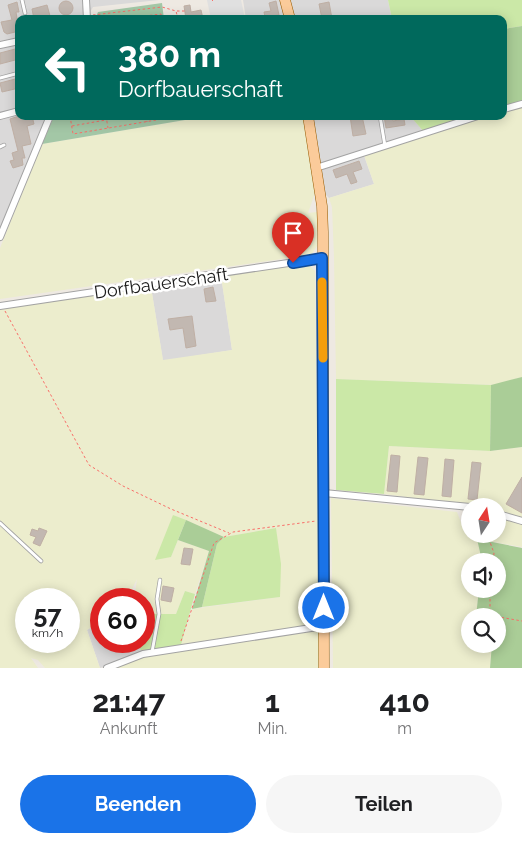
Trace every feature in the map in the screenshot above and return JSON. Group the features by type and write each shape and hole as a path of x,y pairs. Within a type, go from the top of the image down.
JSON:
{"main road":[{"path":"285,0 289,15"},
{"path":"309,120 322,213 324,668"}],"street":[{"path":"86,0 88,15"},
{"path":"0,45 15,42"},
{"path":"507,108 522,104"},
{"path":"0,116 15,112"},
{"path":"0,237 2,224 48,120"},
{"path":"316,168 466,120"},
{"name":"Dorfbauerschaft","path":"1,306 322,258"},
{"path":"324,493 461,506"},
{"path":"506,516 522,521"},
{"path":"155,651 324,626"},
{"path":"107,668 149,653"}],"lane":[{"path":"22,0 25,12"},
{"path":"0,78 15,74"},
{"path":"381,120 385,147"},
{"path":"0,147 4,145"},
{"path":"0,523 40,561"},
{"path":"155,636 159,614 157,598 160,580"}],"path":[{"path":"93,15 162,7 176,11 185,11"},
{"path":"176,11 177,15"},
{"path":"71,120 73,134 158,120"},
{"path":"72,126 106,120 109,129"},
{"path":"1,306 90,465 123,486 180,513 229,533"},
{"path":"179,647 214,543 229,533 324,520"},
{"path":"490,598 490,610 499,617 522,621"}],"shaded area":[{"path":"0,0 159,0 93,7 88,15 15,15 15,120 44,120 0,229"},
{"path":"207,0 241,0 244,15 210,15"},
{"path":"243,0 388,0 391,15 245,15"},
{"path":"311,120 414,120 424,132 363,153 374,184 329,198 325,194"},
{"path":"221,276 232,350 163,361 151,287 172,286 175,283 198,285 202,279"},
{"path":"90,628 90,639 87,630"},
{"path":"95,653 140,653 100,668"}],"green space":[{"path":"388,0 522,0 522,26 507,28 507,15 391,15"},
{"path":"162,3 164,15 97,15 98,12"},
{"path":"522,26 522,102 507,106 507,63 507,28"},
{"path":"522,105 522,377 494,385 336,379 334,257 332,207 329,198 374,184 363,152 468,120 507,120 507,109"},
{"path":"52,120 185,120 42,144"},
{"path":"185,120 305,120 315,193 308,213 317,212 317,246 311,255 0,299 0,248 42,144"},
{"path":"414,120 462,120 424,132"},
{"path":"302,264 309,265 315,271 320,625 181,645 192,609 280,597 276,528 224,537 173,515 171,557 178,540 209,551 195,594 185,591 176,614 155,614 155,588 136,588 137,579 132,588 90,588 90,628 87,630 90,639 90,653 95,653 100,668 45,668 38,660 31,658 38,668 0,668 0,309 151,287 163,360 232,350 221,276"},
{"path":"522,377 522,447 490,451 491,385"},
{"path":"336,379 491,385 490,451 389,446 384,494 336,490"},
{"path":"389,446 490,451 522,447 522,547 499,543 506,543 506,498 461,498 461,504 384,494"},
{"path":"331,498 457,512 461,522 461,543 478,543 480,553 461,553 461,598 478,598 477,608 461,608 461,653 491,653 490,668 333,668"},
{"path":"173,515 186,520 171,557 155,560"},
{"path":"186,520 224,537 217,544 202,607 192,609 209,551 178,540"},
{"path":"276,528 281,564 280,597 202,607 217,544 224,537"},
{"path":"478,543 497,543 522,548 522,668 490,668 491,653 506,653 506,608 477,608 478,598 506,598 506,553 480,553"},
{"path":"185,591 195,594 181,645 155,650 155,614 176,614"},
{"path":"321,628 321,668 114,668 143,656"}],"building":[{"path":"66,1 71,3 73,8 71,13 66,15 61,13 59,8 61,3"},
{"path":"276,1 279,15 265,15 264,12 271,11 269,3"},
{"path":"17,2 19,12 16,12 15,15 15,32 7,34 4,32 1,22 12,20 8,5"},
{"path":"329,2 331,15 321,15 319,4"},
{"path":"47,5 50,15 33,15 32,9"},
{"path":"190,5 191,12 201,10 202,15 185,15 184,6"},
{"path":"15,49 15,60 0,64 0,53"},
{"path":"15,79 15,89 2,92 0,83"},
{"path":"15,117 15,120 33,120 34,124 27,126 31,144 22,146 25,158 22,158 23,165 13,168 10,161 14,160 12,153 18,151 10,119"},
{"path":"351,120 363,120 366,134 353,136"},
{"path":"385,120 404,120 405,125 386,128"},
{"path":"359,161 362,169 353,172 357,182 351,184 347,174 336,178 333,170"},
{"path":"213,287 216,301 206,302 204,289"},
{"path":"192,316 196,346 186,348 183,328 170,330 168,319"},
{"path":"391,455 400,456 397,492 387,491"},
{"path":"418,457 428,458 424,495 414,494"},
{"path":"445,459 454,460 451,497 442,496"},
{"path":"472,462 481,463 477,498 468,498"},
{"path":"522,477 522,513 506,504"},
{"path":"39,528 47,531 40,546 33,543 36,537 30,535 32,529 38,531"},
{"path":"184,548 193,549 190,565 181,564"},
{"path":"163,586 174,588 171,602 161,600"}],"slow traffic":[{"path":"322,282 323,358"}],"route":[{"path":"293,263 322,258 324,608"}]}
